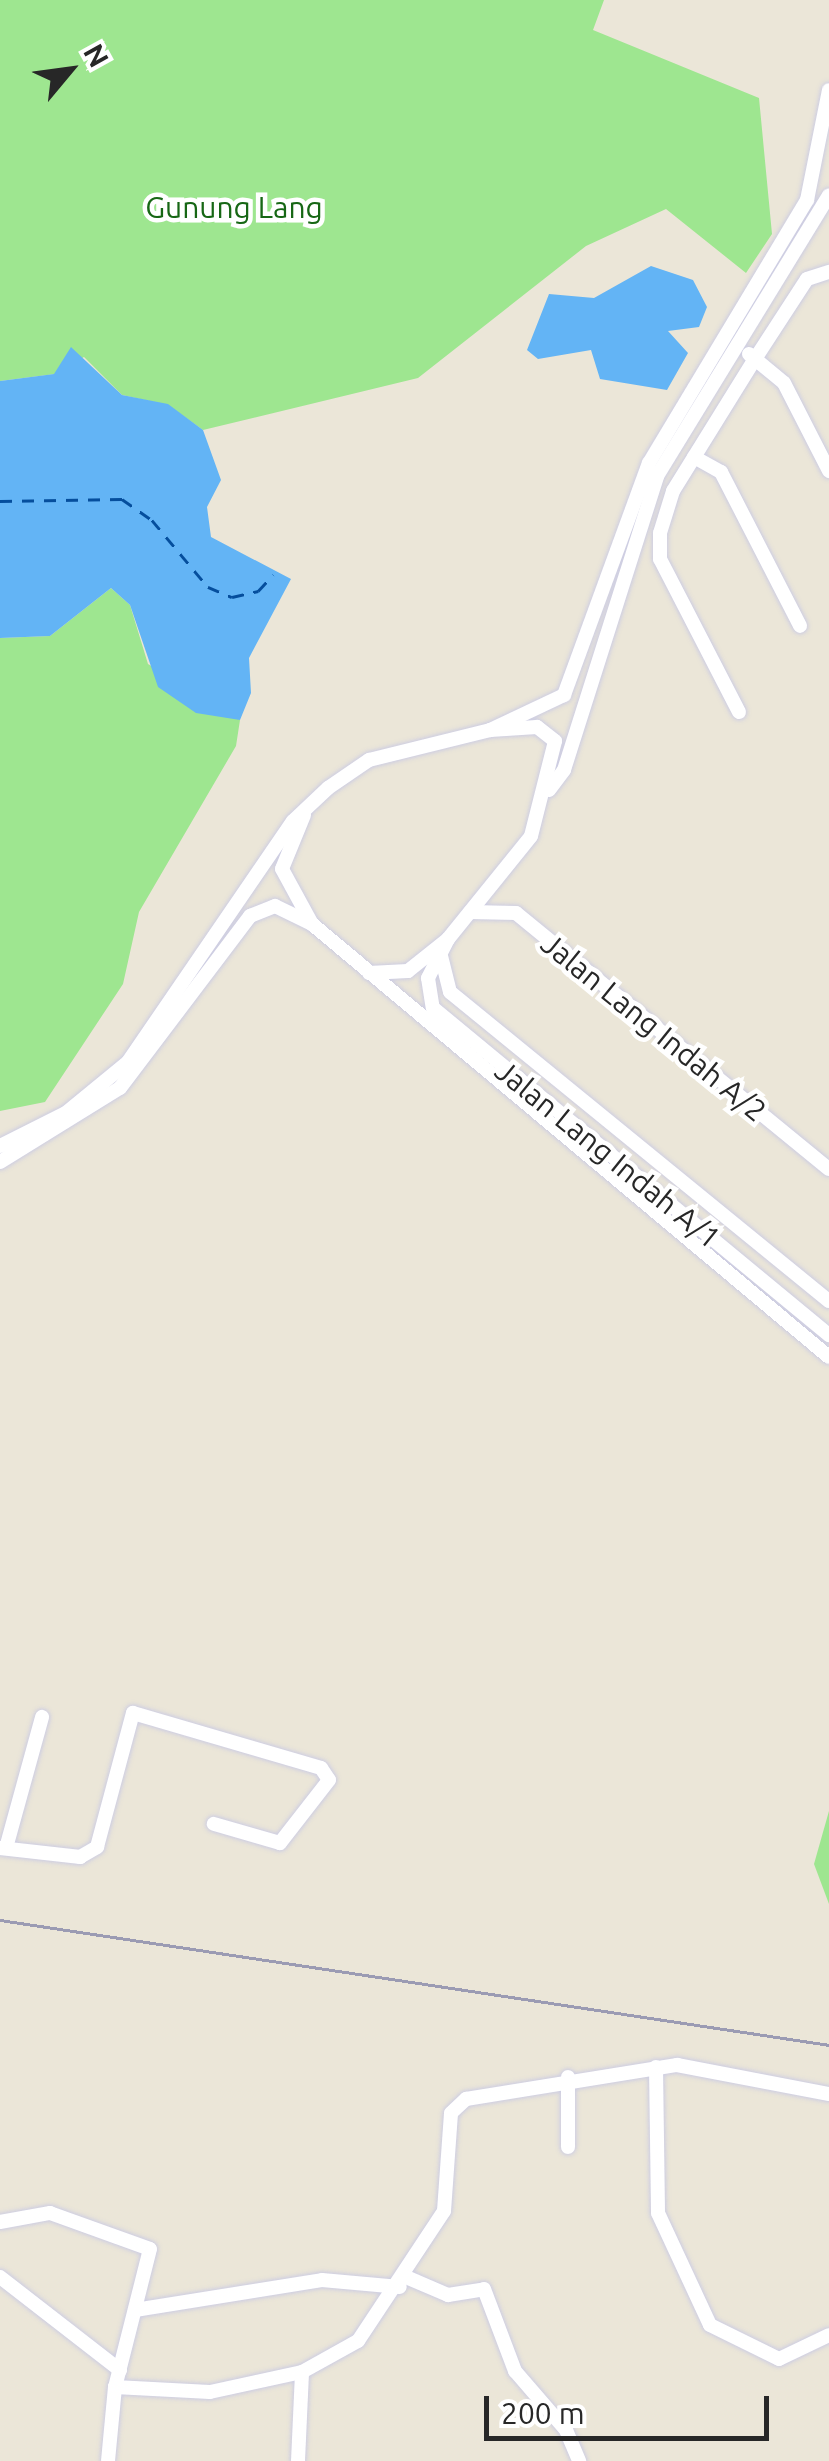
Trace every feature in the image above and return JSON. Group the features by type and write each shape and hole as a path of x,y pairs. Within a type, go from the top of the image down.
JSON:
{"street":[{"path":"490,730 568,689 642,475 806,200 829,90"},
{"path":"369,973 408,970 448,940 531,836 549,790 564,770 657,476 829,195"},
{"path":"739,712 658,546 694,456 754,358 807,279 829,272"},
{"path":"725,335 784,383 829,471"},
{"path":"694,456 721,472 800,626"},
{"path":"0,1146 66,1113 128,1062 304,814 369,760 490,730 538,727 553,736 549,790"},
{"path":"304,814 282,876 312,924"},
{"path":"0,1162 73,1125 144,1065 250,916 275,906 312,924 829,1357"},
{"name":"Jalan Lang Indah A/2","path":"470,912 516,914 829,1169"},
{"name":"Jalan Lang Indah A/1","path":"448,940 428,978 433,1008 829,1335"},
{"name":"Jalan Lang Indah A/1","path":"441,956 450,992 829,1301"},
{"path":"42,1717 3,1848 80,1857 97,1848 134,1712 321,1768 329,1780 280,1844 214,1824"},
{"path":"656,2067 655,2196 691,2296 716,2330 776,2358 829,2336"},
{"path":"116,2387 210,2392 302,2372 358,2341 403,2282 444,2211 454,2104 568,2077 656,2067 829,2094"},
{"path":"568,2077 568,2148"},
{"path":"0,2222 50,2213 142,2243 152,2261 116,2387 108,2461"},
{"path":"0,2276 120,2370"},
{"path":"135,2310 322,2280 403,2282 448,2295 484,2290 515,2371 566,2430 579,2461"},
{"path":"298,2461 302,2372"}],"green space":[{"name":"Gunung Lang","path":"0,0 604,0 593,30 759,98 772,234 746,273 666,209 586,246 418,378 203,430 168,405 122,395 84,357 55,374 0,381"},
{"path":"111,588 130,605 148,664 240,720 236,746 139,912 123,984 45,1102 0,1111 0,638 50,636"},
{"path":"829,1811 829,1904 814,1864"}],"water":[{"path":"651,266 693,280 707,307 699,327 668,331 688,353 667,390 600,379 591,350 538,359 527,350 549,294 594,298"},
{"path":"71,347 122,395 168,404 203,430 221,480 207,507 211,537 291,579 249,658 251,693 240,720 196,713 158,687 130,605 111,588 50,636 0,638 0,381 54,374"}],"ferry route":[{"path":"0,501 122,499 152,520 208,587 232,597 258,591 273,575"}],"railway":[{"path":"0,1920 829,2045"}]}
